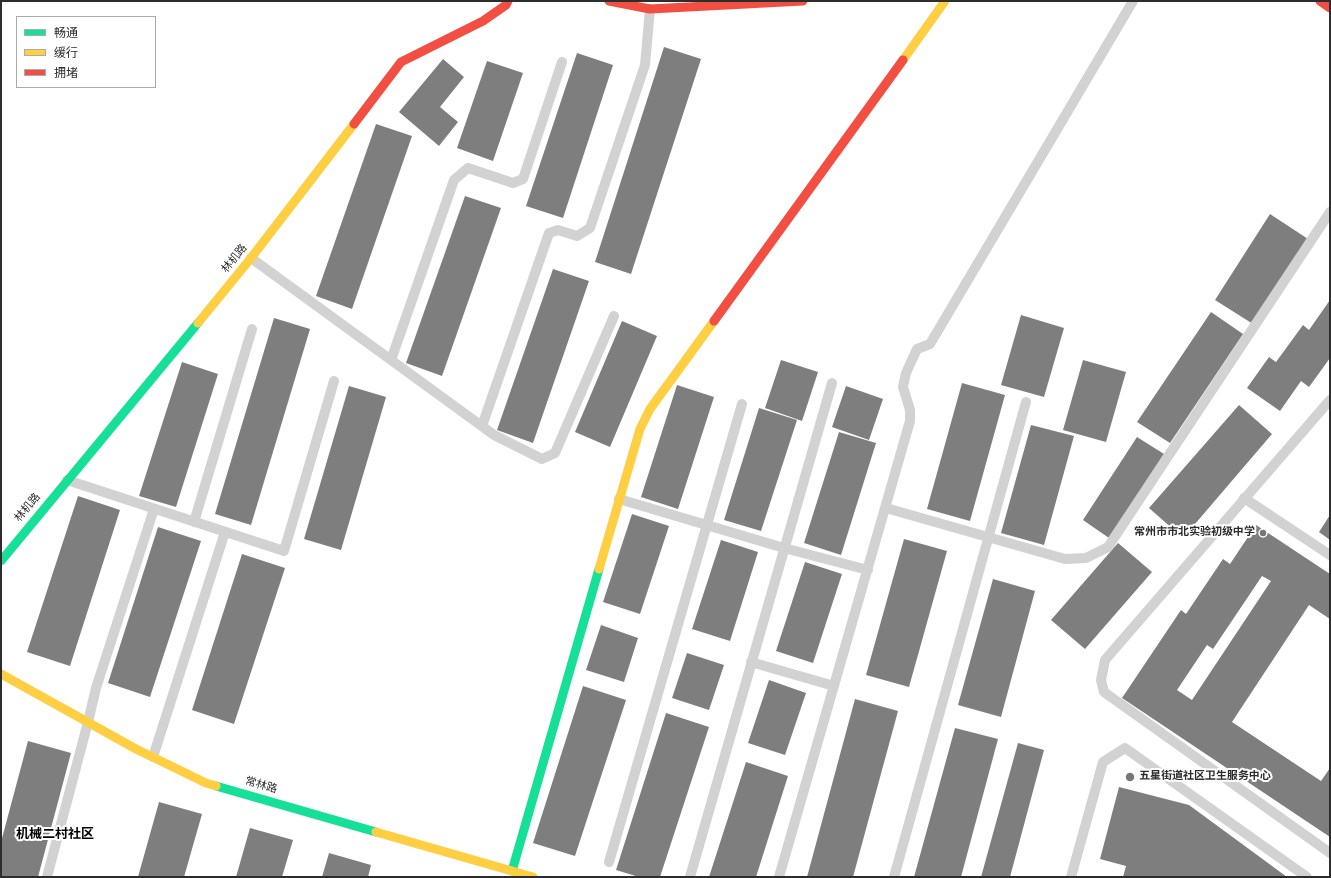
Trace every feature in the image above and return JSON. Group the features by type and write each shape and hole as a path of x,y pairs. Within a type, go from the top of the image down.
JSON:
{"street":[{"name":"林机路","path":"1,561 251,258 401,62 483,21 506,5 508,1"},
{"path":"609,1 650,10 803,1"},
{"path":"512,871 619,499 640,430 650,409 944,1"},
{"path":"1320,1 1330,8"},
{"name":"常林路","path":"1,674 153,757 206,783 533,877"}],"lane":[{"path":"779,877 910,421 910,410 903,387 906,373 917,349 930,344 1133,1"},
{"path":"482,426 549,233 558,230 577,236 590,228 645,65 650,10"},
{"path":"391,360 454,180 468,168 514,183 523,179 562,62"},
{"path":"886,508 1065,559 1086,558 1108,547 1330,212"},
{"path":"251,258 494,435 542,459 555,453 614,316"},
{"path":"194,522 252,329"},
{"path":"67,480 284,551 334,381"},
{"path":"690,877 832,383"},
{"path":"1330,400 1106,660 1102,680 1104,692 1330,853"},
{"path":"894,877 1026,402"},
{"path":"609,862 742,404"},
{"path":"1244,498 1330,555"},
{"path":"619,499 784,548 868,570"},
{"path":"47,877 96,688 154,509"},
{"path":"153,757 225,532"},
{"path":"751,662 834,686"},
{"path":"1071,877 1103,762 1125,748 1307,877"}],"building":[{"path":"664,47 701,59 631,274 595,262"},
{"path":"577,53 613,65 563,218 526,206"},
{"path":"443,59 464,77 440,107 458,122 439,146 399,112"},
{"path":"487,61 523,73 493,161 457,148"},
{"path":"376,124 412,136 352,309 316,296"},
{"path":"465,196 501,208 442,376 406,363"},
{"path":"1270,214 1308,239 1253,324 1215,300"},
{"path":"553,269 589,281 533,443 497,430"},
{"path":"1330,300 1330,358 1309,387 1301,381 1280,411 1247,388 1269,357 1276,362 1303,325 1309,330"},
{"path":"1211,312 1243,334 1170,443 1137,422"},
{"path":"1021,315 1064,328 1044,397 1001,385"},
{"path":"274,318 310,329 251,525 215,514"},
{"path":"622,321 657,336 610,447 575,432"},
{"path":"781,360 818,372 802,421 765,408"},
{"path":"1083,360 1126,372 1106,442 1063,430"},
{"path":"182,362 218,374 176,507 139,496"},
{"path":"962,383 1005,395 970,521 927,509"},
{"path":"677,385 714,397 678,509 641,497"},
{"path":"349,386 386,397 341,550 304,539"},
{"path":"846,386 883,399 869,440 832,427"},
{"path":"1239,405 1272,434 1183,538 1149,508"},
{"path":"759,408 797,420 761,531 724,520"},
{"path":"1031,425 1074,436 1044,545 1001,533"},
{"path":"839,432 876,443 841,555 804,543"},
{"path":"1137,437 1164,454 1109,538 1083,520"},
{"path":"78,496 120,510 70,666 27,652"},
{"path":"632,514 669,526 640,614 603,602"},
{"path":"1330,515 1330,540 1319,532"},
{"path":"1256,525 1330,574 1330,619 1309,605 1232,722 1321,781 1330,768 1330,837 1122,698 1181,610 1186,614 1223,559 1230,564","holes":["1262,576 1271,581 1192,700 1177,690 1207,645 1213,649"]},
{"path":"158,527 201,541 150,697 108,683"},
{"path":"904,539 947,551 909,687 866,675"},
{"path":"721,540 758,552 730,641 692,629"},
{"path":"1118,543 1152,572 1085,649 1051,620"},
{"path":"242,554 285,568 234,724 192,710"},
{"path":"805,562 842,574 813,663 776,651"},
{"path":"993,579 1035,591 1001,717 958,705"},
{"path":"601,625 638,638 624,682 586,670"},
{"path":"687,653 724,665 709,710 672,698"},
{"path":"769,680 806,693 785,755 748,743"},
{"path":"583,686 626,700 575,856 533,843"},
{"path":"855,699 898,711 853,877 807,877"},
{"path":"666,713 709,727 660,877 639,877 616,870"},
{"path":"955,728 998,739 961,877 914,877"},
{"path":"28,741 71,753 38,877 1,877 1,842"},
{"path":"1018,743 1044,750 1010,877 981,877"},
{"path":"746,762 788,776 756,877 709,877"},
{"path":"1119,787 1189,805 1287,877 1123,877 1126,866 1100,859"},
{"path":"159,802 202,814 184,877 138,877"},
{"path":"250,828 293,840 282,877 236,877"},
{"path":"329,853 371,865 368,877 322,877"}],"traffic: fast":[{"path":"1,561 198,323"},
{"path":"512,871 599,569"},
{"path":"216,786 376,832"}],"traffic: slow":[{"path":"903,60 945,1"},
{"path":"198,323 251,258 354,124"},
{"path":"599,569 640,429 650,409 714,321"},
{"path":"1,674 136,749 206,783 216,786"},
{"path":"376,832 533,877"}],"traffic: jam":[{"path":"354,124 401,62 483,21 506,5 508,1"},
{"path":"609,1 650,9 803,1"},
{"path":"1320,1 1330,8"},
{"path":"714,321 903,60"}],"place":[{"name":"常州市市北实验初级中学","path":"1263,533"},
{"name":"五星街道社区卫生服务中心","path":"1130,777"}],"district":[{"name":"机械二村社区","path":"55,835"}]}
